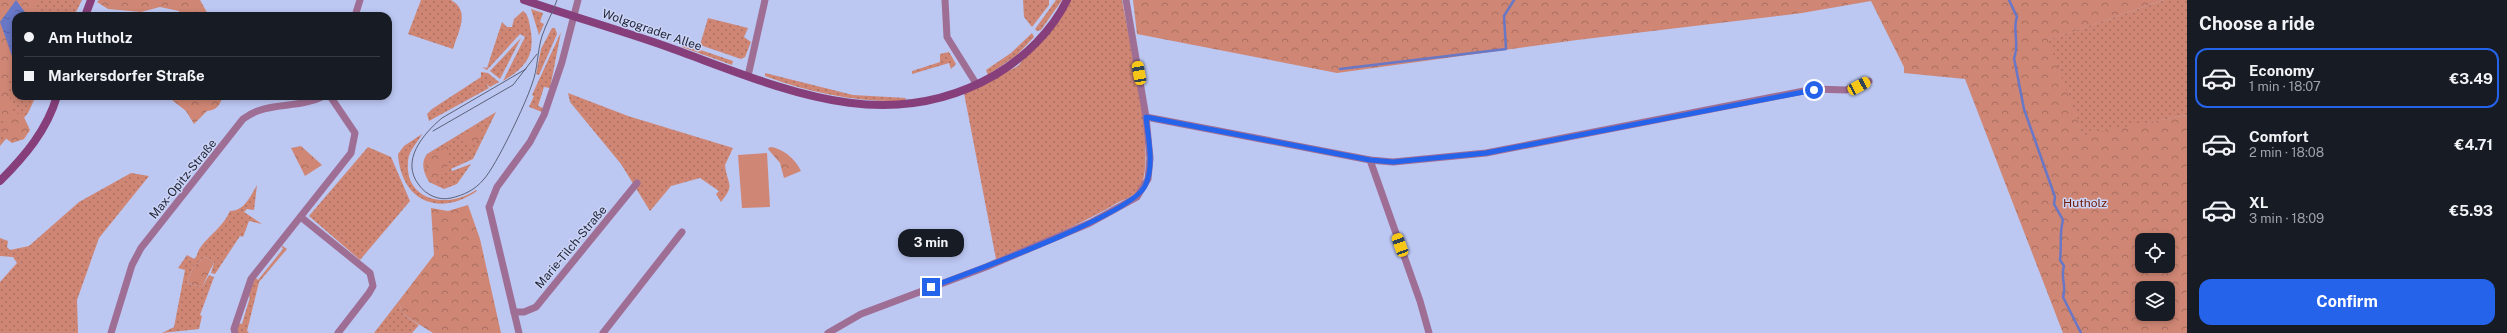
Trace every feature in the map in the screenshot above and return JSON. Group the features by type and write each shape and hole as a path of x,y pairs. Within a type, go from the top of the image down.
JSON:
{"main road":[{"name":"Wolgograder Allee","path":"524,0 748,76 829,100 866,106 889,106 930,102 977,85 1010,66 1037,42 1066,0"},
{"path":"86,12 90,1"},
{"path":"0,182 17,164 44,130 55,100"}],"street":[{"path":"356,12 360,0"},
{"path":"519,333 489,207 497,187 530,142 544,115 578,0"},
{"path":"748,76 765,0"},
{"path":"946,0 948,37 977,85"},
{"path":"828,333 861,314 986,267 1090,222 1131,202 1144,188 1148,179 1150,158 1146,117 1126,0"},
{"path":"1146,117 1370,160 1393,162 1486,153 1814,90 1846,90 1869,81"},
{"name":"Max-Opitz-Straße","path":"111,333 132,265 141,248 243,119 255,110 309,104 316,100"},
{"path":"235,333 234,329 251,279 302,218 351,153 354,145 355,133 333,100"},
{"path":"1370,160 1420,301 1429,333"},
{"name":"Marie-Tilch-Straße","path":"514,312 524,312 536,307 637,183"},
{"path":"302,218 365,268 373,279 369,293 338,333"},
{"path":"603,333 682,232"}],"green space":[{"path":"0,0 82,0 76,12 12,12 12,100 34,100 28,113 0,146"},
{"path":"0,0 35,0 37,12 12,12 12,75 8,81 12,115 22,113 30,130 24,139 12,143 0,134 5,121 0,119"},
{"path":"99,0 200,0 207,12 179,12 160,7 141,12 108,9 97,2"},
{"path":"421,0 451,0 457,5 462,16 460,29 453,49 408,34"},
{"path":"1023,0 1049,0 1049,5 1032,27 1024,17"},
{"path":"1056,0 1062,0 1041,30 1037,31 1035,29"},
{"path":"1069,0 1122,0 1136,69 1144,128 1146,155 1144,177 1138,191 1131,196 1073,226 996,259 964,93 1018,66"},
{"name":"Hutholz","path":"1133,0 2164,0 2048,40 2083,135 2187,115 2187,333 2063,333 1965,79 1904,73 1904,67 1871,1 1802,13 1577,40 1337,73 1137,34"},
{"path":"2164,0 2187,0 2187,115 2083,136 2047,40"},
{"path":"531,9 543,13 540,22 544,24 539,35"},
{"path":"523,11 529,20 532,37 530,53 518,71 503,81 525,37 520,34 487,70 482,67 487,68 502,22 507,27 512,27 514,19"},
{"path":"708,18 748,28 744,37 751,42 745,57 741,59 700,45"},
{"path":"552,28 555,28 557,34 539,75 536,74 541,49"},
{"path":"561,32 550,88 544,87 538,106 543,108 542,112 529,107 534,96 532,95"},
{"path":"1032,33 1034,37 1017,55 988,75 986,70 1011,53"},
{"path":"521,38 500,79 490,71"},
{"path":"683,44 733,61 732,65 682,47"},
{"path":"949,52 956,64 951,69 949,63 912,74 912,71 940,62 940,54"},
{"path":"481,72 488,73 499,82 490,87 486,84 489,88 429,121 427,114 432,109 481,77"},
{"path":"765,73 853,95 906,98 904,101 868,100 816,92 765,76"},
{"path":"568,93 628,116 733,148 725,165 729,184 726,196 721,202 716,194 719,191 700,178 671,186 650,211 621,164 570,102"},
{"path":"172,100 222,100 218,106 213,110 207,111 194,124 186,111"},
{"path":"496,112 473,159 451,169 452,171 471,164 457,184 444,189 429,182 424,172 423,164 427,154"},
{"path":"473,127 482,129 481,138 472,145 466,145 462,141 461,135"},
{"path":"422,134 412,150 408,161 409,175 413,186 430,198 442,200 465,196 476,190 477,191 463,199 449,203 437,203 425,200 415,194 406,184 401,170 398,154 404,146"},
{"path":"448,145 452,148 447,155 449,164 439,174 435,183 432,183 427,175 425,159"},
{"path":"301,146 322,165 305,176 291,148"},
{"path":"368,147 391,157 410,201 360,260 309,216"},
{"path":"770,147 780,150 788,155 801,171 784,178 780,163 768,149"},
{"path":"767,153 770,207 742,208 738,155"},
{"path":"131,173 149,176 99,238 77,300 78,333 0,333 0,282 17,263 13,257 0,256 0,238 8,241 7,247 10,250 29,246 79,202"},
{"path":"257,185 254,210 247,209 244,212 262,224 249,221 243,237 240,236 215,274 211,273 214,262 205,257 194,266 187,282 189,284 202,287 209,275 214,277 200,315 202,316 199,329 162,333 174,327 185,270 178,268 187,255 194,259 195,258 200,248 224,222 230,211 239,209 243,206"},
{"path":"468,205 480,239 501,333 433,333 404,315 398,302 434,255 431,208 448,211"},
{"path":"281,245 287,249 259,282 247,331 249,333 237,333 238,323 242,324 250,297 246,296 255,277 258,280 283,249"},
{"path":"205,257 214,262 202,287 189,284 187,282 194,266"},
{"path":"398,302 404,315 419,325 412,333 374,333"}],"water":[{"path":"16,0 25,12 12,12 12,56 0,22"}],"waterway":[{"path":"1340,69 1506,49 1504,16 1514,0"},
{"path":"2009,0 2017,17 2015,27 2016,53 2014,58 2024,109 2055,197 2054,204 2063,220 2061,230 2060,260 2064,266 2063,297 2081,333"}],"tram line":[{"path":"526,69 442,118 421,140 416,148 412,167 414,176 425,192 442,199 456,197 465,194 481,183 489,172 510,134 529,93 534,78 542,36 557,0"},
{"path":"433,131 513,85 537,54"}],"route":[{"path":"931,287 986,267 1090,222 1131,202 1144,188 1148,179 1150,158 1146,117 1370,160 1393,162 1486,153 1814,90"}]}
